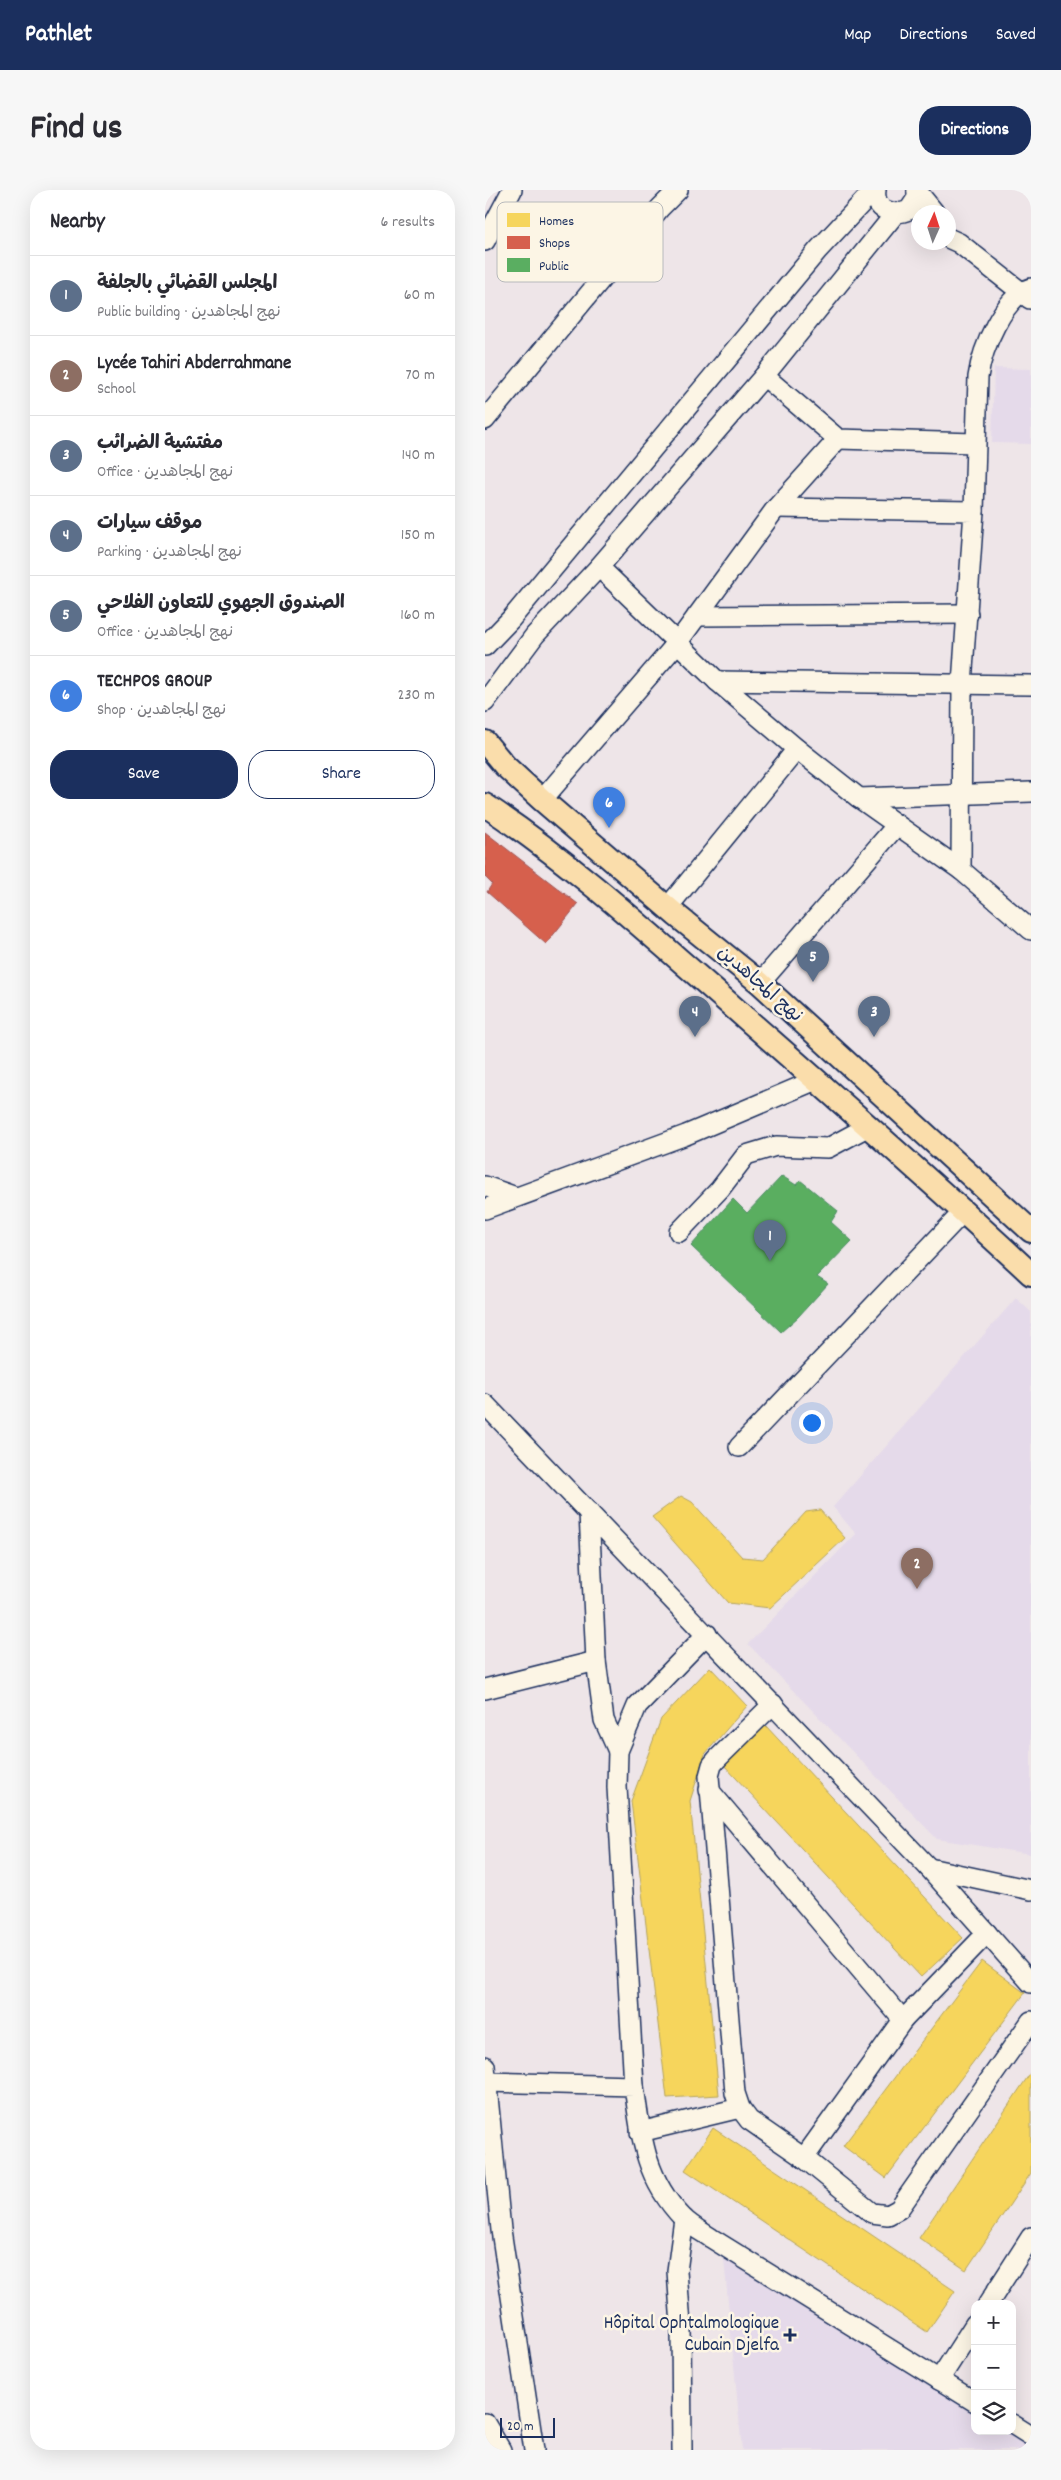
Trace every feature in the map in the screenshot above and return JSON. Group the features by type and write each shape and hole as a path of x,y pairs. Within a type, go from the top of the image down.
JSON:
{"main road":[{"name":"نهج المجاهدين","path":"485,742 505,766 542,800 760,983 1031,1231"},
{"name":"نهج المجاهدين","path":"485,805 562,862 637,923 964,1211 1031,1274"}],"street":[{"path":"506,202 512,190"},
{"path":"663,206 678,190"},
{"path":"875,190 877,201 883,209 911,219"},
{"path":"485,646 511,619 818,250 875,190"},
{"path":"485,702 535,635 599,567 764,376 898,214 914,205 917,190"},
{"path":"917,190 929,205"},
{"path":"485,241 497,218"},
{"path":"956,240 1027,293 990,336 981,355 978,377 974,511 963,684 961,870"},
{"path":"485,420 599,282"},
{"path":"764,376 839,439 975,443"},
{"path":"542,800 678,642 776,508 839,439"},
{"path":"776,508 974,511"},
{"path":"599,567 717,681 797,749 859,798 961,870 1031,930"},
{"path":"697,616 968,614"},
{"path":"717,681 1031,685"},
{"path":"668,907 797,749"},
{"path":"859,798 1031,792"},
{"path":"760,983 897,825"},
{"path":"485,1209 686,1135 816,1080"},
{"path":"679,1232 720,1189 746,1155 776,1146 827,1148 867,1127"},
{"path":"485,1186 516,1197"},
{"path":"739,1447 964,1211"},
{"path":"485,1404 929,1868 1031,1983"},
{"path":"589,1512 596,1661 604,1720 618,1751"},
{"path":"707,1634 637,1706 618,1751 617,1787 634,2086 640,2132 652,2175 684,2219 711,2238 971,2400"},
{"path":"485,1689 596,1661"},
{"path":"773,1704 712,1765 709,1790 735,2093 739,2108 749,2120 803,2158 873,2213 888,2215 899,2209 1031,2021"},
{"path":"709,1790 903,2020"},
{"path":"929,1868 1031,1890"},
{"path":"803,2158 903,2020 987,1933"},
{"path":"534,2450 501,2230 485,2076 634,2086"},
{"path":"640,2132 739,2108"},
{"path":"682,2450 681,2326 677,2271 684,2219"},
{"path":"991,2300 1031,2237"},
{"path":"939,2380 971,2330"},
{"path":"485,2423 501,2450"},
{"path":"1016,2427 1031,2436"}],"shaded area":[{"path":"994,368 1031,369 1031,444 992,443"},
{"path":"1016,1298 1031,1312 1031,1854 937,1839 748,1644 856,1534 833,1507"},
{"name":"Hôpital Ophtalmologique Cubain Djelfa","path":"724,2259 971,2408 971,2435 1016,2435 1031,2444 1031,2450 742,2450"}],"building: Homes":[{"path":"681,1496 692,1502 742,1557 763,1559 806,1512 820,1510 845,1538 770,1608 728,1603 652,1517"},
{"path":"710,1667 747,1706 705,1754 690,1801 719,2095 667,2098 631,1801 661,1719"},
{"path":"765,1725 963,1938 921,1977 723,1764"},
{"path":"982,1961 1025,1993 886,2178 843,2146"},
{"path":"1031,2072 1031,2173 966,2270 919,2238"},
{"path":"713,2128 955,2291 927,2332 685,2170"}],"building: Shops":[{"path":"485,832 578,904 546,944 487,892 492,884 485,877"}],"building: Public":[{"path":"782,1176 796,1185 800,1180 838,1211 831,1222 852,1241 817,1277 828,1284 798,1317 781,1332 691,1246 733,1199 747,1213"}],"place":[{"name":"TECHPOS GROUP","path":"609,828"},
{"name":"الصندوق الجهوي للتعاون الفلاحي","path":"813,982"},
{"name":"موقف سيارات","path":"695,1037"},
{"name":"مفتشية الضرائب","path":"874,1037"},
{"name":"المجلس القضائي بالجلفة","path":"770,1261"},
{"name":"Lycée Tahiri Abderrahmane","path":"917,1589"},
{"name":"Hôpital Ophtalmologique Cubain Djelfa","path":"790,2335"}]}
